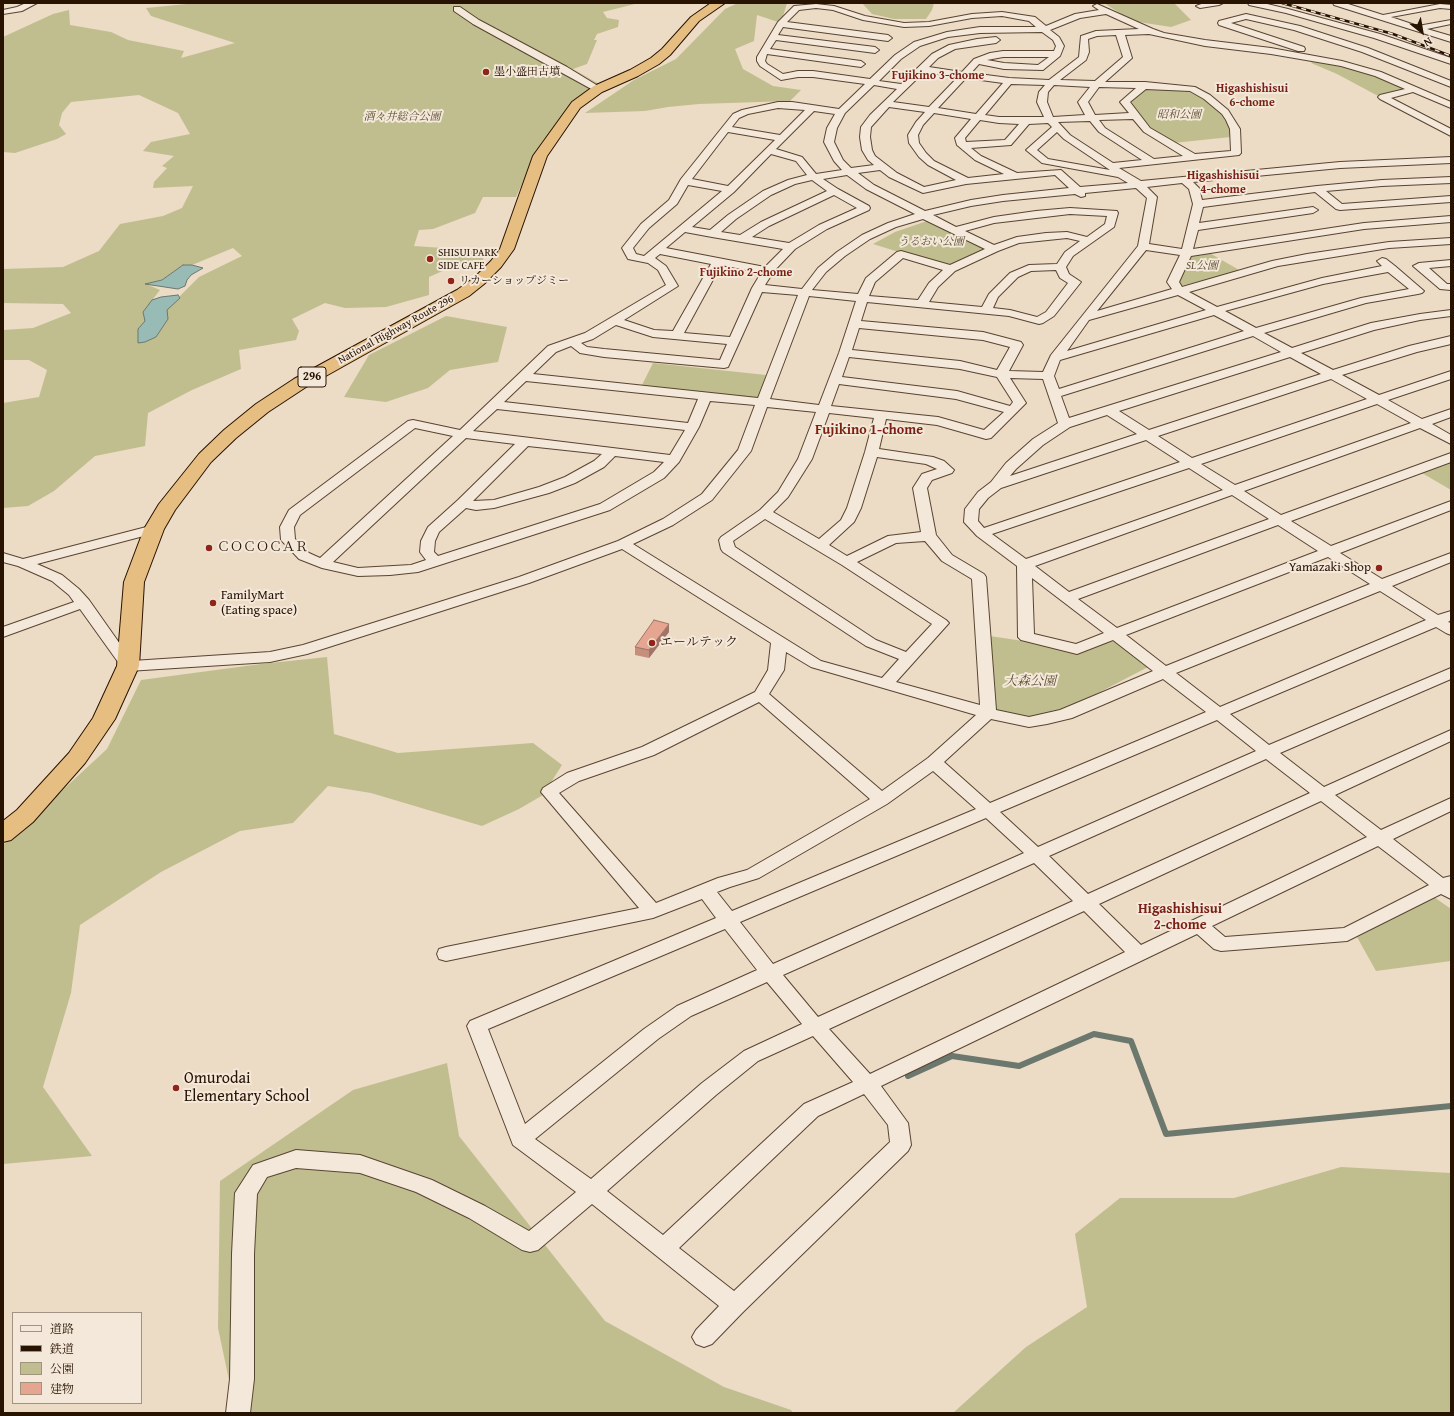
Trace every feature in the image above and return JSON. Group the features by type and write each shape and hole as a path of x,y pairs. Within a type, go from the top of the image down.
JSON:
{"highway":[{"name":"National Highway Route 296","path":"3,834 25,816 77,758 104,719 128,666 134,582 154,529 166,508 205,458 230,434 262,408 300,383 463,293 496,264 507,249 540,156 576,105 598,89 656,62 694,19 706,10 720,3"}],"street":[{"path":"3,12 19,9 33,3"},
{"path":"1092,3 1150,31 1192,41 1301,56 1342,64 1378,74 1451,104"},
{"path":"1200,6 1219,3"},
{"path":"1252,3 1323,20 1377,36 1451,61"},
{"path":"1341,4 1360,3"},
{"path":"1341,4 1451,38"},
{"path":"904,87 804,73 781,77 764,66 761,61 761,57 781,24 792,11 797,8 816,6 834,8 863,18 904,25 929,24 972,16 1002,14 1028,18 1056,39 1060,46 1057,54 1040,68 1004,66 977,61"},
{"path":"1382,17 1440,6 1451,7"},
{"path":"457,8 476,22 598,89"},
{"path":"994,249 870,187 849,172 839,161 828,142 832,128 842,112 898,56 931,38 980,30 1044,29 1056,26 1078,16 1107,11"},
{"path":"1301,56 1305,50 1222,23 1246,16 1297,28 1416,69 1451,84"},
{"path":"1297,28 1323,20"},
{"path":"1418,28 1451,22"},
{"path":"781,24 888,38"},
{"path":"844,78 904,25"},
{"path":"1065,424 1048,376 1055,358 1143,246 1152,197 1138,184 1120,174 1111,166 1067,137 1057,128 1050,120 1042,102 1044,92 1053,81 1083,58 1085,52 1084,38 1096,34 1150,31"},
{"path":"1120,32 1128,58 1098,83 1086,96 1083,102 1092,118 1102,130 1151,161"},
{"path":"773,37 875,50"},
{"path":"1040,40 1056,39"},
{"path":"1006,40 977,42 952,47 935,56 888,104 872,117 866,127 865,137 867,150 871,158 881,167 893,175 923,190 966,181 1057,172 1077,190 1087,204 1087,212"},
{"path":"765,51 860,64"},
{"path":"966,181 930,163 922,155 914,143 913,135 919,124 977,61 990,56 1003,54 1057,54"},
{"path":"1378,74 1451,65"},
{"path":"922,69 1009,80 1145,85 1192,89 1207,97 1225,112 1231,120 1235,130 1236,153 1111,166"},
{"path":"1009,80 977,116 960,138 962,145 978,158 1017,176"},
{"path":"1145,85 1125,102 1147,130 1192,157"},
{"path":"1416,89 1383,97 1451,133"},
{"path":"888,104 999,120 1026,121 1135,116"},
{"path":"768,271 718,262 655,256 632,257 627,248 645,226 673,202 685,181 736,116 744,112 778,105 792,105 842,112"},
{"path":"655,256 730,190 812,108"},
{"path":"962,145 1008,143 1026,121"},
{"path":"1057,128 1031,150 1045,161 1112,174 1120,174"},
{"path":"726,129 782,138"},
{"path":"572,342 584,350 604,353 724,364 758,288 768,271 791,247 824,227 864,208 834,192 814,177 799,159 770,150"},
{"path":"3,557 23,563 57,578 74,592 84,603 128,666 270,657 307,649 524,580 623,544 668,522 707,497 744,451 805,292 822,270 853,246 892,225 922,214 984,200 1346,165 1451,160"},
{"path":"712,234 732,217 767,193 792,182 814,177 881,167"},
{"path":"1184,180 1194,188 1198,204 1187,253 1173,282 1178,290 1375,400 1451,440"},
{"path":"1198,204 1291,192 1382,183 1451,180"},
{"path":"685,181 730,190"},
{"path":"1317,190 1340,207 1451,199"},
{"path":"743,238 765,224 834,192"},
{"path":"1291,192 1340,229"},
{"path":"1194,227 1313,210"},
{"path":"956,230 994,220 1036,214 1070,211 1113,213 1110,225 1069,254 1060,267"},
{"path":"1143,246 1187,253 1340,229 1451,219"},
{"path":"1364,226 1389,245"},
{"path":"684,229 791,247"},
{"path":"922,304 933,285 951,269 1016,240 1067,235 1087,240"},
{"path":"1085,318 1276,263 1389,245 1451,241"},
{"path":"1054,394 1254,332 1365,300 1418,291 1366,249"},
{"path":"909,658 871,643 728,549 726,540 765,513 783,494 805,460 864,298 866,287 870,280 901,254 951,269"},
{"path":"322,564 494,406 552,349 589,336 672,286 655,256"},
{"path":"677,335 718,262"},
{"path":"1451,264 1419,266 1444,287 1451,287"},
{"path":"986,311 993,296 1014,276 1029,268 1060,267"},
{"path":"758,288 1010,313 1039,321 1050,314 1075,282 1064,276 1060,267"},
{"path":"1055,358 1214,310 1322,281 1391,268"},
{"path":"1198,925 1221,944 1347,934 1448,887 1322,794 982,533 972,522 972,509 984,495 996,485 1011,466 1038,442 1065,424 1110,411 1371,327 1420,316 1451,313"},
{"path":"615,321 653,333 735,341"},
{"path":"854,324 983,336 1017,345 1001,374"},
{"path":"996,485 1330,375 1413,349 1451,340"},
{"path":"844,353 960,365 1001,374 1048,376"},
{"path":"523,377 824,407 938,421 986,435 1020,403 1001,374"},
{"path":"982,533 1451,375"},
{"path":"834,380 957,395 1012,410"},
{"path":"674,458 463,434 413,424 294,513 287,527 288,540 304,556 322,564 358,572 413,569 605,507 659,475 674,458 693,427 706,396"},
{"path":"494,406 693,427"},
{"path":"1110,411 1329,552 1446,622"},
{"path":"1024,565 1451,413"},
{"path":"820,546 847,522 854,508 872,452 881,415"},
{"path":"436,562 427,552 428,541 433,530 463,504 525,441"},
{"path":"463,504 476,506 494,504 544,490 570,480 593,467 613,451"},
{"path":"872,452 928,460 939,464 947,470 927,477 920,488 929,536 947,558 979,577 988,713"},
{"path":"1068,598 1451,457"},
{"path":"1024,565 1026,637 1077,649 1451,505"},
{"path":"765,513 847,562 940,623 886,683"},
{"path":"23,563 154,529"},
{"path":"847,562 893,539 929,536"},
{"path":"623,544 816,664 988,713 1029,722 1066,714 1165,672 1451,557"},
{"path":"3,632 84,603"},
{"path":"735,1305 591,1191 520,1139 477,1026 1219,714 1446,622"},
{"path":"653,912 549,792 573,777 648,751 761,695 776,670 779,642"},
{"path":"520,1139 651,1034 684,1011 1267,752 1451,673"},
{"path":"761,695 881,800"},
{"path":"446,954 653,912 705,890 753,874 881,800 934,762 988,713"},
{"path":"238,1413 242,1379 243,1254 246,1193 260,1171 296,1159 360,1164 424,1186 477,1212 530,1243 554,1224 709,1089 751,1056 1451,735"},
{"path":"934,762 1037,855 1139,954"},
{"path":"663,1249 811,1110 1451,804"},
{"path":"704,1337 735,1305 901,1145 898,1123 867,1084 815,1026 770,972 705,890"}],"green space":[{"name":"酒々井総合公園","path":"197,3 639,3 603,12 607,18 619,20 618,27 597,34 594,40 597,40 587,64 573,69 599,84 579,99 541,143 516,197 483,197 475,213 433,229 419,230 414,246 486,251 480,268 447,269 429,277 429,295 386,307 345,308 325,303 292,319 299,331 296,340 239,350 241,369 192,390 148,413 145,446 95,456 54,491 28,506 3,508 3,403 39,397 47,370 29,360 3,360 3,330 33,328 71,313 63,304 3,303 3,269 63,267 99,251 120,224 163,216 182,208 193,186 153,188 154,182 167,168 162,166 174,156 143,151 151,142 190,134 178,113 139,95 71,102 62,113 59,125 66,134 57,139 15,153 3,152 3,37 53,14 69,10 70,25 111,32 128,40 184,51 181,58 235,43 151,16 146,8","holes":["233,248 242,256 199,277 166,310 168,319 156,337 145,342 138,343 138,329 146,321 143,312 160,290 146,284 162,280 183,265 192,265"]},
{"path":"738,3 787,3 781,23 757,15 754,41 735,49 743,69 773,86 801,90 790,101 699,104 645,111 585,113 634,80 676,59 725,9"},
{"path":"862,3 934,3 932,10 926,19 894,19 872,14"},
{"path":"1104,3 1174,3 1191,20 1171,27 1132,21"},
{"path":"1316,59 1358,69 1413,89 1380,97 1337,74 1311,63"},
{"name":"昭和公園","path":"1147,86 1190,90 1204,97 1222,112 1231,130 1231,137 1173,143 1150,129 1129,103"},
{"name":"うるおい公園","path":"930,220 990,248 950,268 873,244 895,232"},
{"name":"SL公園","path":"1206,251 1241,271 1180,286 1175,282 1189,253"},
{"path":"446,316 507,327 498,362 450,370 428,388 386,402 344,397 369,355"},
{"path":"653,363 766,375 759,400 641,387"},
{"path":"1451,462 1451,490 1422,473"},
{"name":"大森公園","path":"983,635 1077,649 1115,641 1148,667 1052,717 1029,722 988,713"},
{"path":"327,657 334,734 398,753 533,743 562,765 543,795 519,809 482,826 371,793 328,786 293,823 240,831 161,872 80,925 71,993 43,1087 92,1156 3,1164 3,845 107,749 141,680"},
{"path":"1434,897 1451,909 1451,961 1376,971 1357,937"},
{"path":"447,1063 459,1136 605,1321 724,1387 791,1410 793,1413 236,1413 218,1328 220,1181 353,1090"},
{"path":"1341,1167 1451,1173 1451,1413 953,1413 1026,1347 1087,1307 1075,1234 1120,1198 1234,1198"}],"water":[{"path":"183,265 192,265 203,268 191,275 185,286 178,289 145,284 162,280"},
{"path":"178,295 180,298 167,310 168,319 156,337 145,342 138,343 138,329 145,321 143,312 152,300 161,297"}],"building":[{"path":"654,620 669,624 649,650 635,647"}],"waterway":[{"path":"908,1076 952,1056 1019,1066 1094,1034 1131,1041 1166,1134 1451,1106"}],"railway":[{"path":"1282,3 1393,34 1451,56"}],"place":[{"name":"墨小盛田古墳","path":"486,72"},
{"name":"SHISUI PARK SIDE CAFE","path":"430,259"},
{"name":"リカーショップジミー","path":"451,281"},
{"name":"ＣＯＣＯＣＡＲ","path":"209,548"},
{"name":"Yamazaki Shop","path":"1379,568"},
{"name":"FamilyMart (Eating space)","path":"213,603"},
{"name":"エールテック","path":"652,643"},
{"name":"Omurodai Elementary School","path":"176,1088"}],"district":[{"name":"Fujikino 3-chome","path":"938,76"},
{"name":"Higashishisui 6-chome","path":"1252,96"},
{"name":"Higashishisui 4-chome","path":"1223,183"},
{"name":"Fujikino 2-chome","path":"746,273"},
{"name":"Fujikino 1-chome","path":"869,430"},
{"name":"Higashishisui 2-chome","path":"1180,918"}]}
